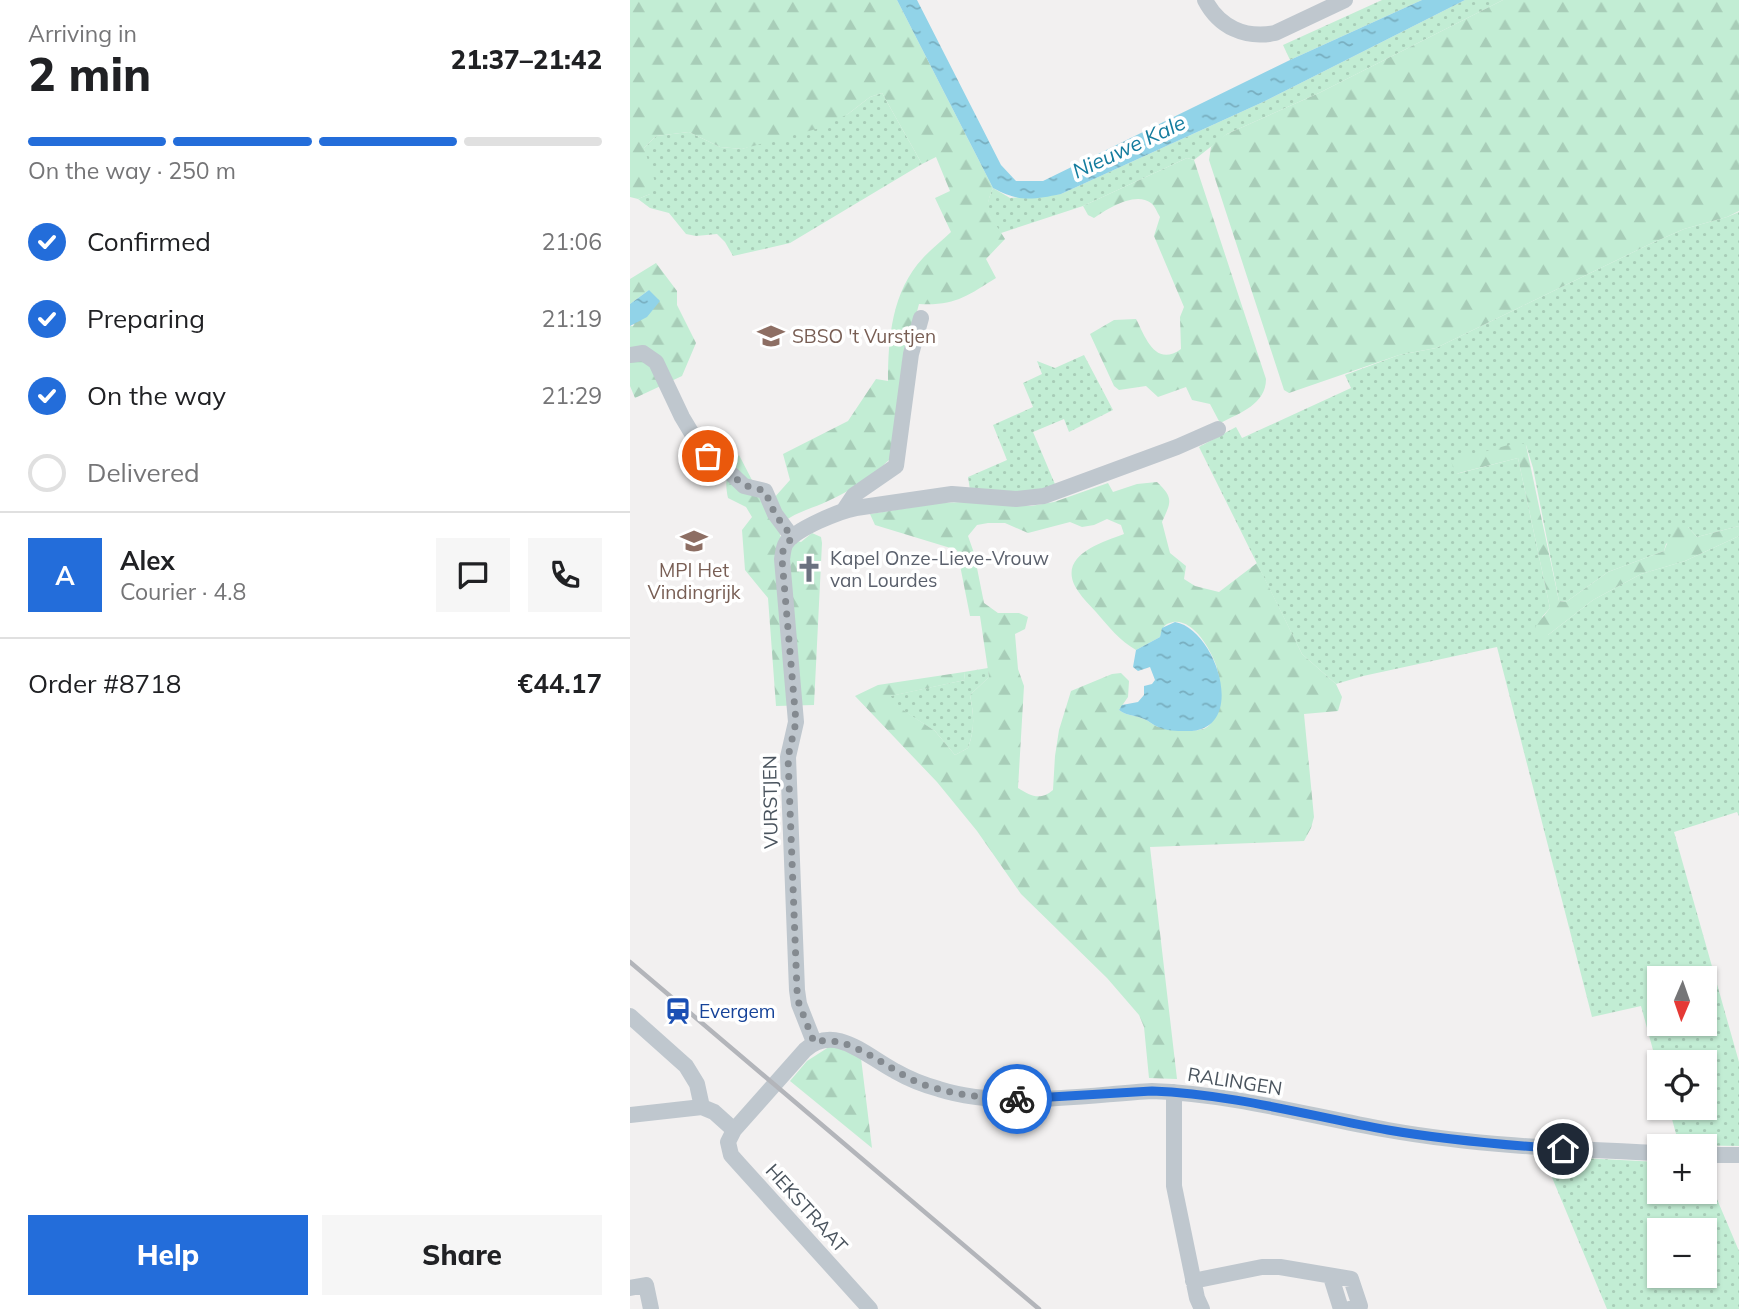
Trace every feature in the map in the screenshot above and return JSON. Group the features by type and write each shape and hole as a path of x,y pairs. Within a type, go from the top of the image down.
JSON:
{"street":[{"path":"1205,0 1210,10 1228,26 1263,36 1345,0"},
{"path":"844,510 854,495 896,466 911,354 921,318"},
{"path":"630,355 642,354 656,362 681,417 703,452 744,485 765,491 775,514 792,537 844,510 952,494 1016,499 1044,496 1218,429"},
{"name":"VURSTJEN","path":"792,537 783,551 782,559 796,722 788,757 797,990 799,1004 814,1042"},
{"path":"630,1016 686,1066 697,1084 702,1107"},
{"name":"RALINGEN","path":"814,1042 825,1039 844,1042 918,1082 963,1096 1018,1099 1174,1092 1239,1101 1388,1130 1489,1144 1647,1152"},
{"path":"630,1115 702,1107 714,1112 734,1130 814,1042"},
{"path":"1174,1092 1174,1186 1202,1309"},
{"name":"HEKSTRAAT","path":"734,1130 727,1142 732,1155 870,1309"},
{"path":"1717,1155 1739,1155"},
{"path":"1194,1281 1262,1267 1280,1267 1351,1279 1360,1306 1350,1309"},
{"path":"1331,1277 1341,1309"},
{"path":"630,1288 646,1285 652,1309"}],"green space":[{"path":"630,0 897,0 993,188 988,210 1005,239 986,259 996,278 952,301 919,304 905,357 891,458 854,487 780,525 780,536 801,542 812,533 821,537 814,705 776,706 768,598 745,570 742,530 752,517 746,507 728,498 728,475 739,455 766,507 790,480 783,454 848,421 876,379 888,381 889,348 898,300 913,271 951,232 935,198 950,191 936,157 922,164 882,93 870,97 848,114 820,128 742,149 720,147 689,132 656,136 644,148 655,182 650,194 638,199 630,197"},
{"path":"1382,0 1422,0 1290,60 1283,45"},
{"path":"1465,0 1503,0 1319,93 1227,134 1194,160 1187,158 1083,206 1001,233 990,217 988,202 993,188 1010,198 1061,194 1263,102"},
{"path":"1503,0 1739,0 1739,211 1684,229 1650,244 1436,348 1399,355 1289,393 1284,390 1209,160 1211,147 1227,134 1319,93"},
{"path":"882,93 922,164 790,243 733,256 717,234 686,234 669,213 650,208 638,199 650,194 644,148 656,136 689,132 720,147 742,149 848,114 870,97"},
{"path":"1187,158 1194,160 1266,379 1262,395 1251,407 1220,423 1210,404 1192,400 1186,387 1158,397 1146,386 1119,390 1114,386 1090,334 1114,320 1136,319 1147,341 1158,352 1164,355 1172,354 1181,349 1180,317 1184,307 1154,236 1160,217 1154,206 1144,200 1129,200 1094,218 1088,215 1083,206"},
{"path":"1739,212 1739,526 1697,537 1688,527 1666,544 1664,551 1608,572 1566,602 1559,601 1526,445 1456,474 1518,458 1550,608 1542,617 1548,635 1593,600 1641,574 1685,561 1739,536 1739,816 1737,812 1674,832 1712,966 1647,966 1647,1028 1641,1006 1592,1017 1497,647 1336,684 1302,654 1199,447 1236,427 1242,438 1351,388 1345,375 1399,355 1436,348 1684,229"},
{"path":"656,263 677,291 677,305 696,343 682,376 635,398 630,386 630,326 633,326 649,290 630,304 630,279"},
{"path":"1084,355 1113,410 1069,432 1064,419 1033,432 1057,489 1049,492 970,490 968,477 1007,460 993,425 1033,407 1023,383 1042,374 1037,361 1055,368"},
{"path":"1519,442 1526,445 1559,601 1566,602 1608,572 1664,551 1676,522 1688,527 1697,537 1739,526 1739,536 1685,561 1641,574 1593,600 1548,635 1540,635 1535,627 1550,608 1518,458 1455,474 1451,461"},
{"path":"1157,482 1168,496 1169,505 1162,522 1170,553 1186,566 1184,579 1195,586 1219,592 1257,563 1302,654 1336,684 1342,697 1338,711 1304,714 1314,817 1304,841 1150,847 1177,1079 1149,1078 1144,1027 1139,1015 1107,978 1021,894 977,831 937,782 855,696 878,685 964,672 965,680 891,696 894,704 935,731 955,755 968,748 972,735 970,695 989,677 980,616 970,616 957,550 875,525 870,514 939,503 1031,506 1054,502 1108,483 1113,492 1137,484","holes":["1107,519 1121,525 1124,534 1092,547 1076,560 1072,579 1078,591 1115,633 1136,650 1160,637 1167,624 1180,622 1194,630 1210,651 1218,671 1218,706 1212,722 1201,730 1168,729 1119,710 1128,697 1129,681 1121,673 1112,674 1071,691 1059,730 1053,790 1040,796 1031,795 1018,788 1024,686 1018,669 1015,634 1025,629 1028,617 1019,613 998,613 984,603 968,536 977,525 988,523 1005,523 1028,533 1070,522 1082,527"]},
{"path":"988,668 989,677 970,695 973,722 968,748 955,755 935,731 893,704 890,696 965,680 964,672"},
{"path":"1717,984 1739,1062 1739,1146 1717,1146 1717,1134 1676,1134 1672,1120 1717,1120 1717,1050 1653,1050 1649,1036 1717,1036"},
{"path":"832,1045 861,1058 872,1148 790,1081 807,1061"},
{"path":"1543,1156 1647,1161 1647,1204 1717,1204 1717,1199 1739,1251 1739,1309 1607,1309"}],"water":[{"name":"Nieuwe Kale","path":"897,0 917,0 1001,165 1016,181 1043,181 1290,60 1422,0 1465,0 1263,102 1061,194 1026,198 1011,196 993,188"},
{"path":"649,290 660,301 647,317 630,326 630,304"},
{"path":"1175,622 1190,629 1203,642 1214,660 1220,680 1221,700 1217,716 1205,727 1185,731 1168,730 1119,710 1122,705 1138,702 1144,695 1144,686 1155,680 1150,667 1138,671 1133,667 1136,650 1160,637 1162,628"}],"railway":[{"path":"630,962 1039,1309"}],"way so far":[{"path":"708,456 744,485 765,491 775,514 792,537 786,544 782,559 796,722 788,757 797,990 799,1004 814,1042 825,1039 844,1042 894,1071 940,1090 963,1096 1017,1099"}],"place":[{"name":"SBSO 't Vurstjen","path":"771,336"},
{"name":"MPI Het Vindingrijk","path":"694,541"},
{"name":"Kapel Onze-Lieve-Vrouw van Lourdes","path":"809,569"},
{"name":"Evergem","path":"678,1011"}],"route":[{"path":"1017,1099 1174,1092 1239,1101 1420,1135 1489,1144 1563,1149"}]}
